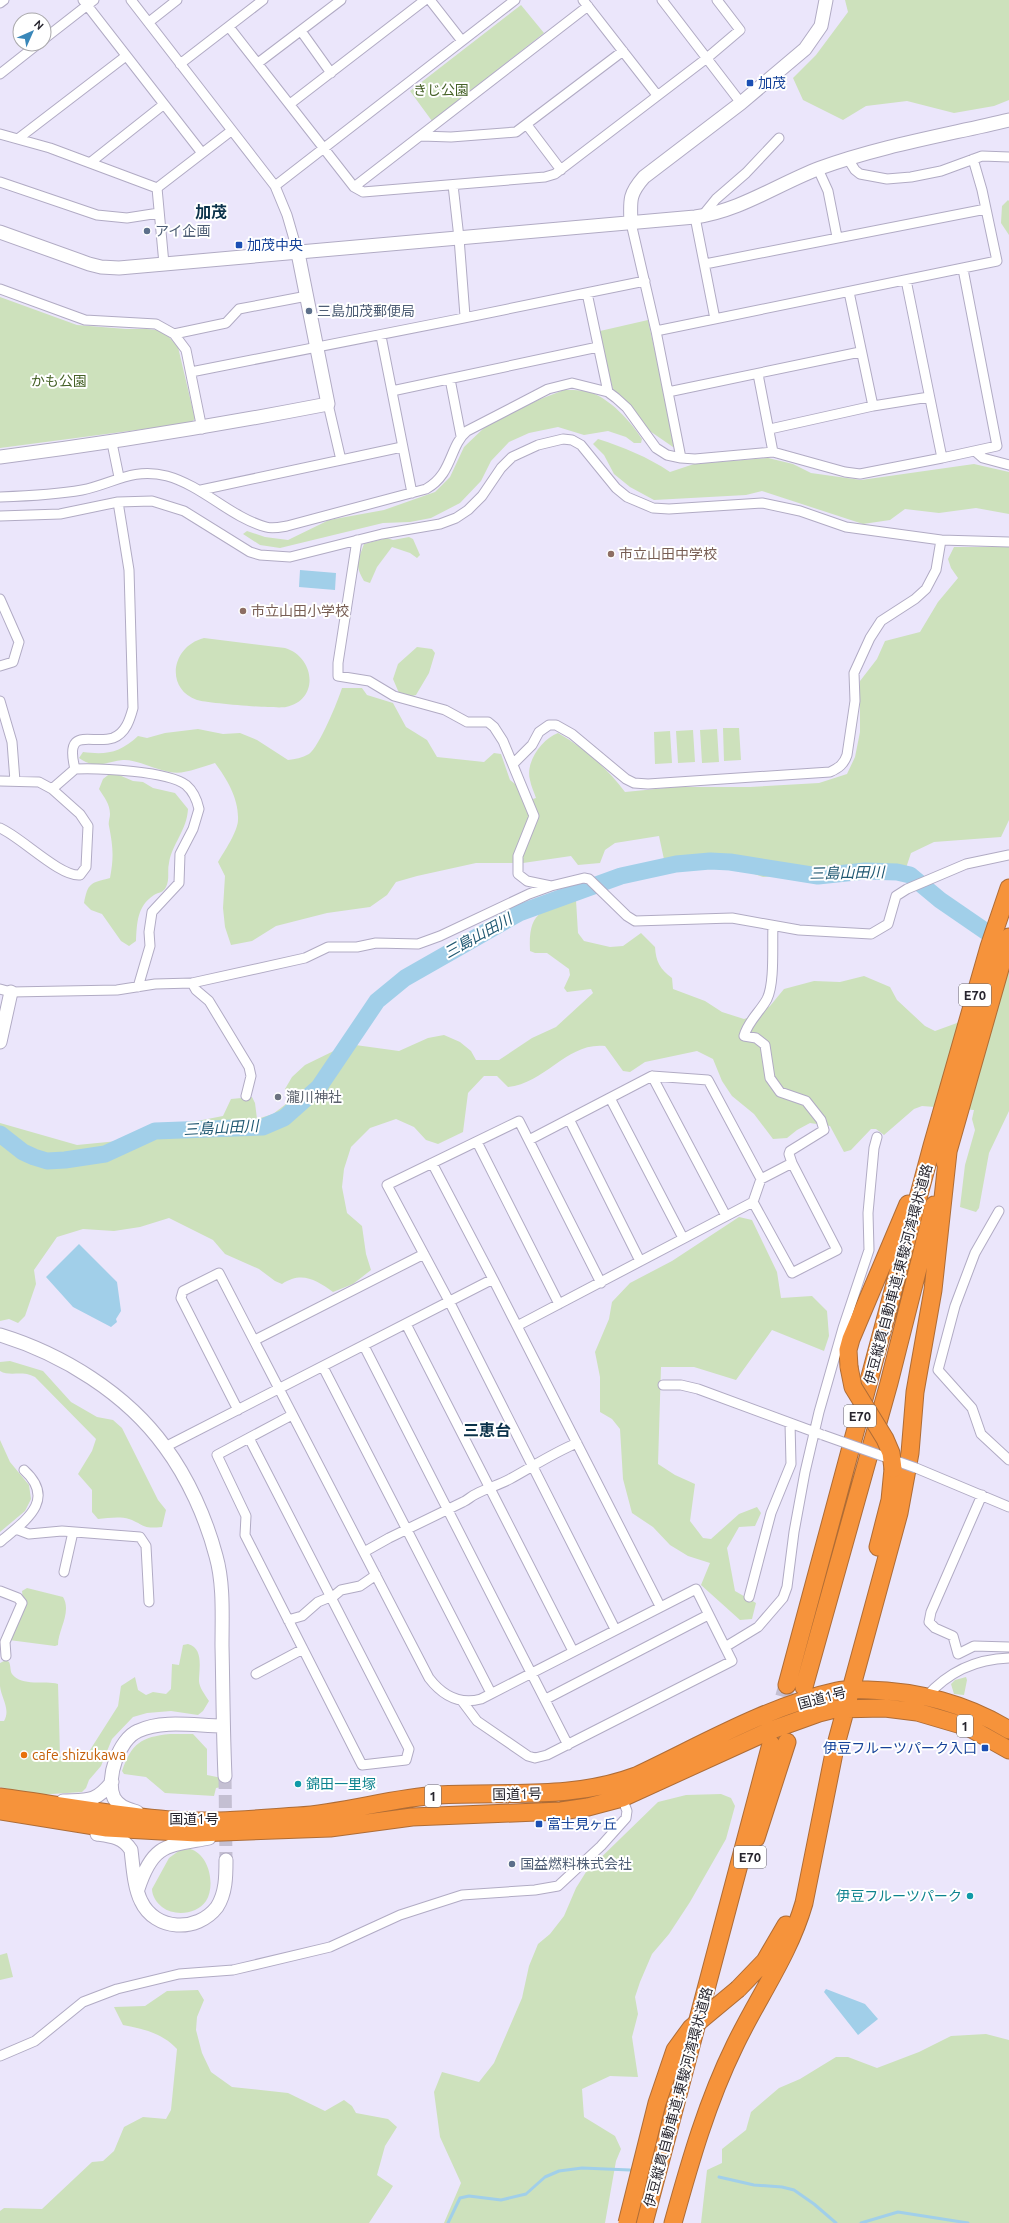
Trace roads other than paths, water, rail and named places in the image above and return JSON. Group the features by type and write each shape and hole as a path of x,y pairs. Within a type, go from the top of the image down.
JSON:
{"highway":[{"name":"伊豆縦貫自動車道;東駿河湾環状道路","path":"1009,888 989,947 932,1146 795,1686 889,1383 948,1152 1009,937"},
{"path":"674,2223 697,2142 720,2076 756,2005 773,1976 798,1923 804,1903 835,1748 844,1690 890,1500 893,1469 891,1452 885,1439 853,1387 849,1368 848,1350 851,1339 932,1146"},
{"path":"844,1690 899,1513 910,1453 915,1392 933,1290 948,1152"},
{"name":"国道1号","path":"0,1797 160,1819 194,1821 300,1816 437,1795 548,1793 579,1790 619,1791 636,1776 774,1712 844,1690 905,1693 926,1697 979,1714 1009,1730"},
{"name":"国道1号","path":"0,1811 50,1820 127,1829 235,1833 330,1828 412,1817 561,1811 588,1807 619,1791 769,1731 812,1715 841,1709 885,1708 916,1712 941,1718 968,1727 1009,1750"},
{"path":"627,2223 657,2103 675,2050 691,2028 738,1989 765,1960 777,1944 789,1921 799,1886 841,1709"},
{"name":"伊豆縦貫自動車道;東駿河湾環状道路","path":"644,2223 735,1875 779,1743"}],"street":[{"path":"0,3 4,0"},
{"path":"131,0 275,186 287,215 298,253 340,460"},
{"path":"149,22 177,0"},
{"path":"180,64 264,0"},
{"path":"258,63 341,0"},
{"path":"290,104 425,0"},
{"path":"430,0 462,41"},
{"path":"275,186 515,0"},
{"path":"662,0 741,103"},
{"path":"229,27 354,187 363,192 550,176 562,170 657,95 707,58 740,30 717,0"},
{"path":"681,458 656,331 631,223 631,193 644,177 741,103 805,49 821,26 826,0"},
{"path":"52,32 88,2 126,56 202,153"},
{"path":"354,187 421,136 586,3 657,95"},
{"path":"301,30 331,73"},
{"path":"421,136 451,137 510,133 527,125 623,51"},
{"path":"0,74 28,52"},
{"path":"19,138 126,56"},
{"path":"91,162 164,104"},
{"path":"0,232 101,267 119,268 699,216 752,199 818,169 848,159 1009,120"},
{"path":"527,125 562,170"},
{"path":"157,188 231,131"},
{"path":"0,134 19,138 91,162 157,188"},
{"path":"699,216 746,173 779,138"},
{"path":"848,159 855,170 860,174 887,179 911,177 941,171 973,159 991,156 1009,157"},
{"path":"656,331 997,261 982,190 973,159"},
{"path":"818,169 828,191 837,237"},
{"path":"0,182 97,215 126,218 159,213"},
{"path":"453,185 465,316"},
{"path":"157,188 164,264"},
{"path":"705,264 986,209"},
{"path":"699,216 705,264 715,319"},
{"path":"0,497 40,496 83,490 120,477 141,472 151,473 168,476 201,490 249,519 267,527 277,528 412,493 435,484 451,460 461,436 525,400 562,384 572,383 608,392 627,408 656,448 667,455 681,458 695,459 773,452 853,474 871,473 997,446 963,269"},
{"path":"191,372 381,336 465,316 587,293 645,280"},
{"path":"906,280 942,458"},
{"path":"0,289 80,318 96,322 156,324 174,334 184,347 191,372 202,429"},
{"path":"849,292 860,352 873,406"},
{"path":"587,293 608,392"},
{"path":"174,334 226,322 239,309 307,296"},
{"path":"381,336 412,493"},
{"path":"392,391 598,347"},
{"path":"668,392 860,352"},
{"path":"758,374 770,429 773,452"},
{"path":"450,378 461,436"},
{"path":"770,429 873,406 929,397"},
{"path":"0,457 112,443 202,429 328,404"},
{"path":"0,516 60,514 118,502 152,501 184,511 250,552 260,555 290,556 357,540 418,529 456,518 482,496 501,468 512,457 538,445 563,439 572,440 581,445 616,488 627,497 653,508 669,509 746,502 767,503 800,511 846,527 941,540 1009,542"},
{"path":"112,443 120,477"},
{"path":"201,490 402,447"},
{"path":"975,450 983,458 1009,465"},
{"path":"75,769 72,752 76,744 86,738 113,738 120,733 130,721 133,708 129,570 118,502"},
{"path":"357,540 338,676 369,680 394,696 445,710 467,722 488,722 501,736 534,816 518,856 518,874 527,881 551,886"},
{"path":"513,764 532,745 538,732 549,725 556,725 572,734 626,779 634,783 648,784 766,777 830,772 836,769 844,762 847,754 855,701 854,674 870,638 880,621 915,599 926,589 936,570 941,540"},
{"path":"0,599 19,642 13,662 0,666"},
{"path":"0,701 14,750 15,781"},
{"path":"52,789 75,769 118,769 173,779 185,784 197,799 199,814 180,854 179,883 152,912 149,932 150,946 146,965 138,987"},
{"path":"0,781 39,782 52,789 80,814 88,826 86,867 80,875 68,874 17,837 0,828"},
{"path":"0,1042 5,991 117,990 155,984 192,983 305,958 328,947 426,942 551,886 584,878 589,879 620,910 635,921 732,918 799,930 871,934 888,924 896,896 907,889 934,876 966,864 1009,855"},
{"path":"753,1202 792,1273 837,1250 792,1164 789,1154 790,1151 824,1130 821,1120 806,1101 780,1092 770,1078 765,1045 756,1038 744,1036 746,1029 767,998 771,973 773,926"},
{"path":"192,983 196,990 210,1002 250,1067 251,1076 246,1096"},
{"path":"529,1140 652,1076 708,1080 761,1179"},
{"path":"652,1076 726,1216"},
{"path":"610,1098 683,1238"},
{"path":"569,1119 640,1261"},
{"path":"601,1283 519,1121 387,1185 424,1254 530,1466 615,1630"},
{"path":"725,1647 758,1627 782,1598 789,1579 794,1532 805,1472 819,1433 834,1356 869,1250 868,1213 877,1138"},
{"path":"477,1142 559,1304"},
{"path":"432,1163 660,1606"},
{"path":"517,1326 753,1202 761,1179 792,1164"},
{"path":"999,1211 975,1253 955,1306 938,1370 972,1408 981,1434 1009,1460"},
{"path":"256,1340 424,1254"},
{"path":"238,1410 181,1298 181,1294 220,1273 256,1340 292,1415 429,1678 443,1694 462,1701 472,1701 491,1693 696,1589 732,1661 568,1745 541,1757 528,1756 477,1721 462,1701"},
{"path":"165,1446 493,1279"},
{"path":"406,1324 573,1651"},
{"path":"0,1335 23,1343 56,1358 109,1391 136,1415 165,1446 198,1505 216,1557 222,1605 225,1776"},
{"path":"364,1346 449,1509 568,1745"},
{"path":"322,1367 491,1693"},
{"path":"664,1385 681,1385 698,1389 916,1468 1009,1507"},
{"path":"249,1438 409,1749 406,1760 362,1765 245,1535 246,1516 217,1455 292,1415"},
{"path":"749,1597 771,1513 791,1464 790,1423"},
{"path":"364,1552 490,1487 511,1478 530,1466 550,1458 561,1449 577,1443"},
{"path":"0,1542 32,1514 37,1499 35,1484 24,1470"},
{"path":"982,1495 931,1612 929,1622 935,1628 953,1636 958,1654 974,1646 1009,1647"},
{"path":"16,1529 28,1534 52,1531 133,1536 144,1539 146,1546 149,1602"},
{"path":"64,1572 73,1532"},
{"path":"288,1620 302,1616 318,1602 331,1598 341,1590 360,1586 376,1575"},
{"path":"0,1591 18,1598 22,1603 6,1637 4,1647 6,1656"},
{"path":"546,1699 708,1615"},
{"path":"256,1674 303,1648"},
{"path":"926,1697 938,1684 962,1668 994,1658 1009,1658"},
{"path":"160,1819 124,1808 114,1797 112,1782 117,1755 124,1742 139,1730 162,1725 223,1726"},
{"path":"43,1803 94,1798 101,1795 112,1782"},
{"path":"0,2056 35,2041 83,2002 117,1989 179,1974 233,1970 330,1947 400,1916 462,1895 535,1890 558,1886 601,1846 626,1818 627,1812 619,1791"},
{"path":"50,1820 86,1832 117,1837 125,1842 131,1850 140,1901 154,1918 160,1922 178,1926 189,1925 209,1915 217,1906 224,1892 226,1860"},
{"path":"138,1889 149,1861 159,1851 172,1844 235,1833"}],"water":[{"path":"300,570 336,573 335,590 299,587"},
{"path":"79,1244 117,1282 121,1311 116,1319 117,1322 111,1327 73,1307 46,1277"},
{"path":"826,1989 865,2004 878,2019 858,2035 824,1992"}],"waterway":[{"name":"三島山田川","path":"0,1134 23,1152 47,1161 105,1154 155,1131 263,1127 284,1118 319,1087 377,1001 405,978 519,913 621,876 676,864 710,861 730,862 818,876 865,871 897,872 910,875 940,900 1004,944"},
{"path":"448,2223 460,2198 469,2196 501,2200 526,2194 545,2177 559,2171 582,2168 630,2170"},
{"path":"719,2177 754,2185 782,2187 794,2190 814,2204 836,2223"},
{"path":"861,2223 898,2212 968,2223"}],"tunnel":[{"path":"777,1721 787,1685"},
{"path":"225,1776 226,1860"}],"place":[{"name":"加茂","path":"750,83"},
{"name":"アイ企画","path":"147,231"},
{"name":"加茂中央","path":"239,245"},
{"name":"三島加茂郵便局","path":"309,311"},
{"name":"市立山田中学校","path":"611,554"},
{"name":"市立山田小学校","path":"243,611"},
{"name":"瀧川神社","path":"278,1097"},
{"name":"伊豆フルーツパーク入口","path":"985,1748"},
{"name":"cafe shizukawa","path":"24,1755"},
{"name":"錦田一里塚","path":"298,1784"},
{"name":"富士見ヶ丘","path":"539,1824"},
{"name":"国益燃料株式会社","path":"512,1864"},
{"name":"伊豆フルーツパーク","path":"970,1896"}],"district":[{"name":"加茂","path":"211,212"},
{"name":"三恵台","path":"487,1430"}],"park label":[{"name":"きじ公園","path":"441,90"},
{"name":"かも公園","path":"59,381"}]}
